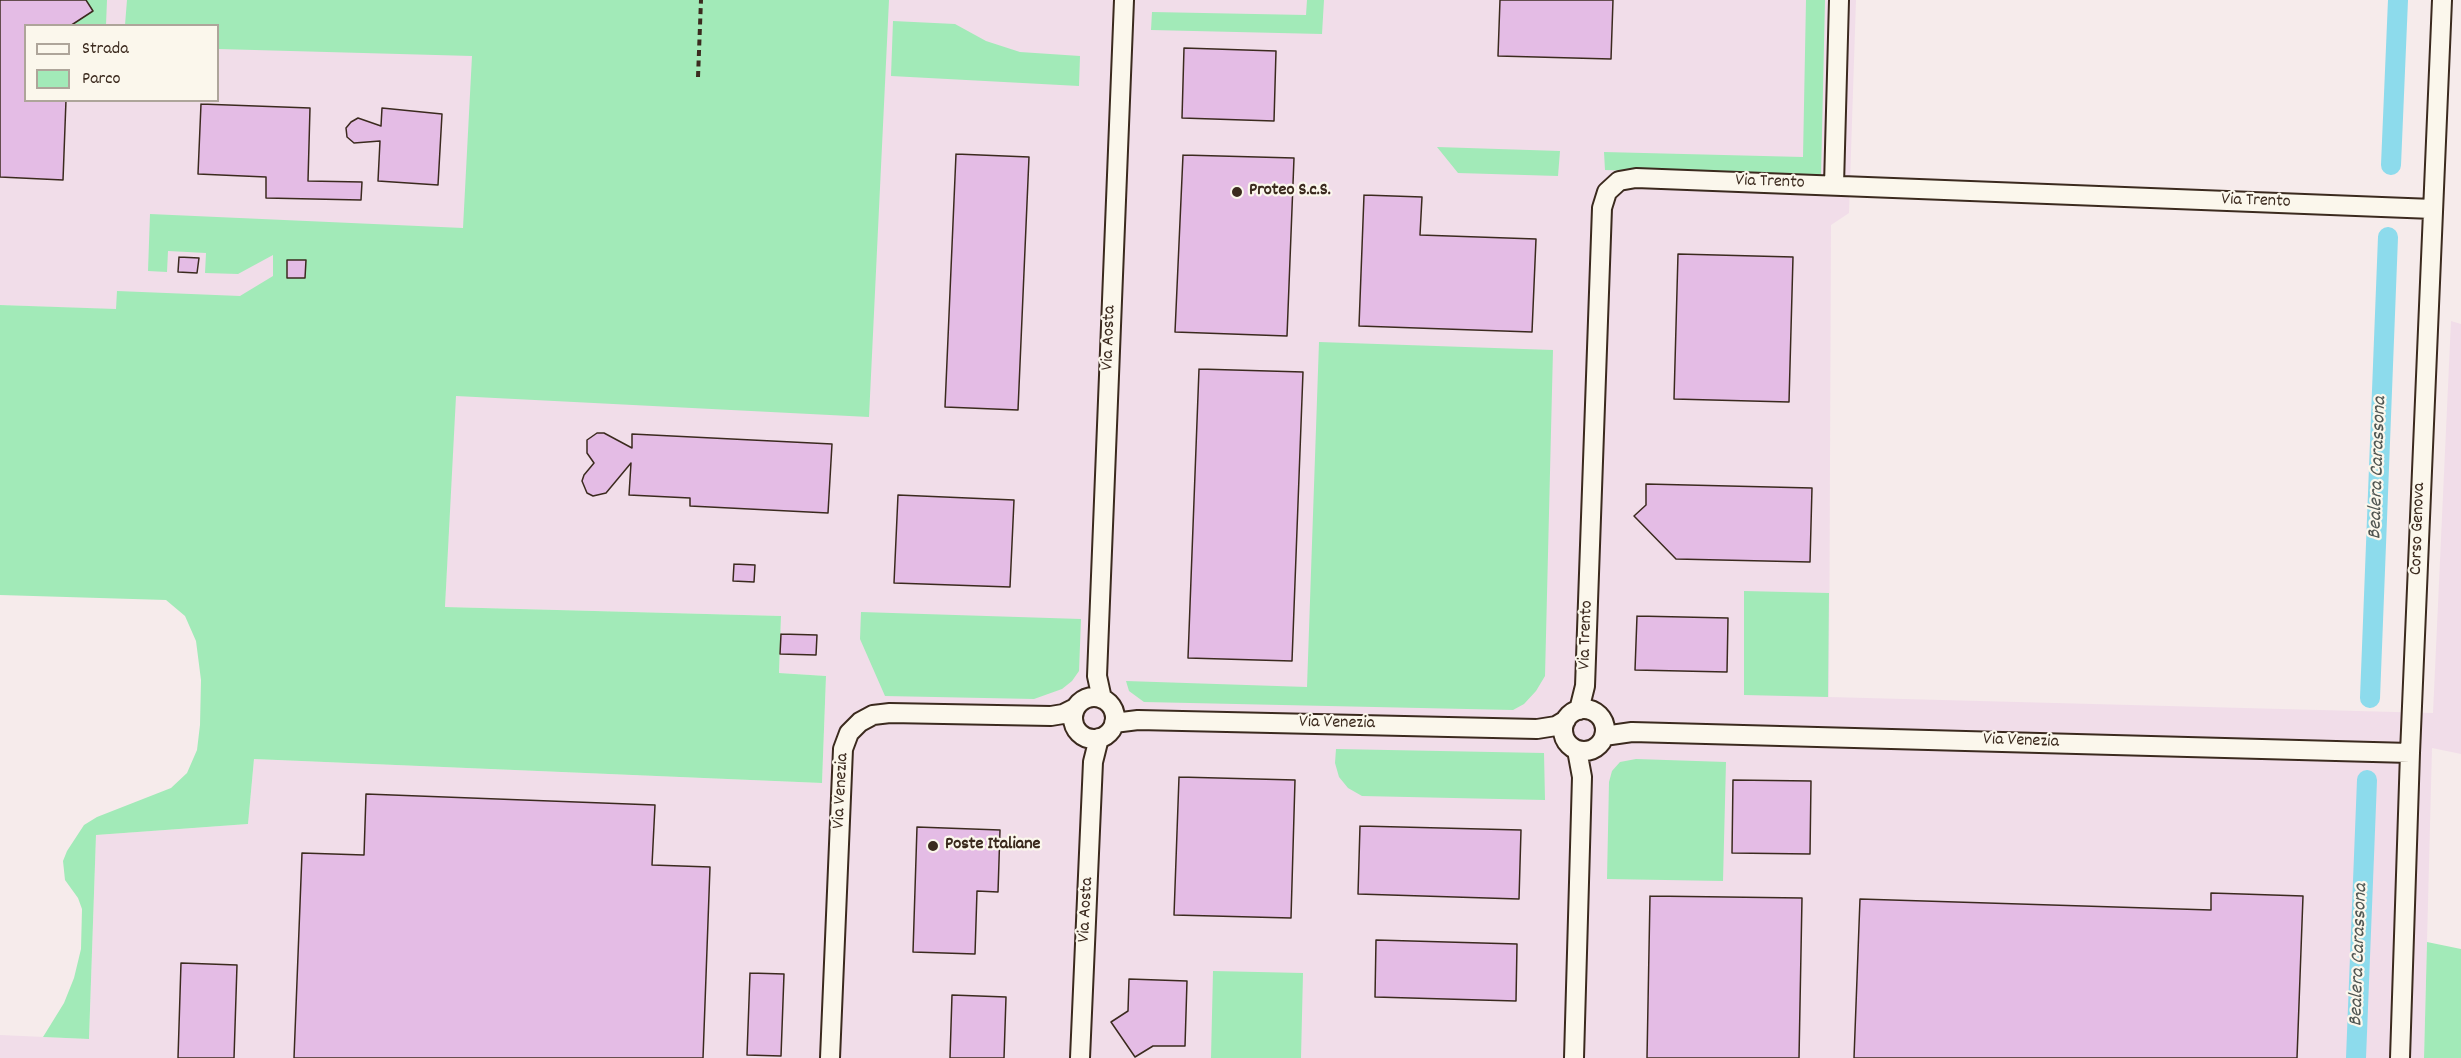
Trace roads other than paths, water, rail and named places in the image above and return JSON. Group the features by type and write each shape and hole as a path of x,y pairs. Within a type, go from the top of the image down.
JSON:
{"street":[{"name":"Via Aosta","path":"1080,1058 1124,0"},
{"path":"1834,185 1839,0"},
{"name":"Corso Genova","path":"2400,1058 2410,753 2442,0"},
{"name":"Via Trento","path":"1574,1058 1602,208 1607,192 1619,182 1631,178 2433,209"},
{"name":"Via Venezia","path":"830,1058 843,749 849,734 860,722 873,715 890,713 1051,716 1064,714 1138,720 1537,729 1556,726 1632,732 2410,753"}],"waterway":[{"name":"Bealera Carassona","path":"2391,165 2398,0"},
{"name":"Bealera Carassona","path":"2370,698 2388,237"},
{"name":"Bealera Carassona","path":"2356,1058 2367,780"}],"place":[{"name":"Proteo S.c.S.","path":"1237,192"},
{"name":"Poste Italiane","path":"933,846"}]}
